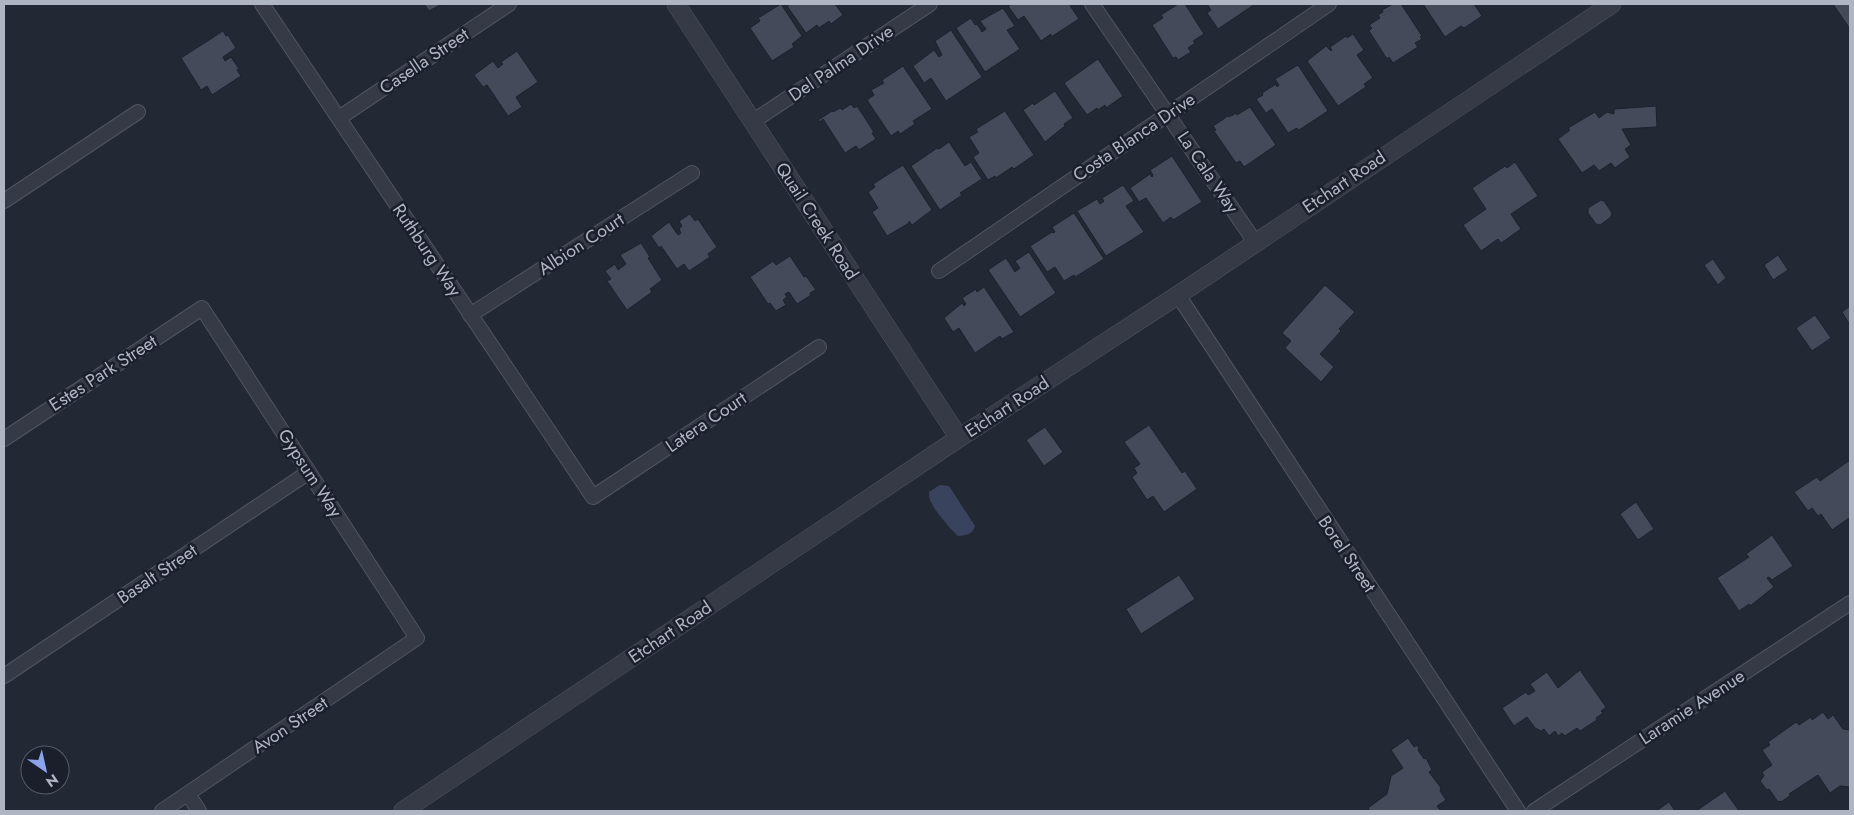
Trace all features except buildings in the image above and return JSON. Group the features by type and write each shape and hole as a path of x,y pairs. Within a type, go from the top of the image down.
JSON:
{"street":[{"name":"Ruthburg Way","path":"262,4 593,497"},
{"name":"Casella Street","path":"339,118 509,4"},
{"name":"Quail Creek Road","path":"676,4 959,438"},
{"name":"Del Palma Drive","path":"752,122 930,4"},
{"name":"La Cala Way","path":"1092,4 1168,112 1255,242"},
{"name":"Costa Blanca Drive","path":"939,271 1168,112 1329,4"},
{"name":"Etchart Road","path":"403,811 959,438 1178,295 1612,4"},
{"path":"4,201 138,112"},
{"name":"Albion Court","path":"470,315 692,173"},
{"name":"Borel Street","path":"1178,295 1518,811"},
{"name":"Estes Park Street","path":"4,439 202,308"},
{"name":"Gypsum Way","path":"202,308 417,638"},
{"name":"Latera Court","path":"593,497 819,347"},
{"name":"Basalt Street","path":"4,676 309,472"},
{"name":"Laramie Avenue","path":"1534,811 1850,602"},
{"name":"Avon Street","path":"162,811 417,638"},
{"path":"188,794 199,811"}],"water":[{"path":"940,485 949,486 975,526 971,533 958,536 931,503 929,492"}]}
